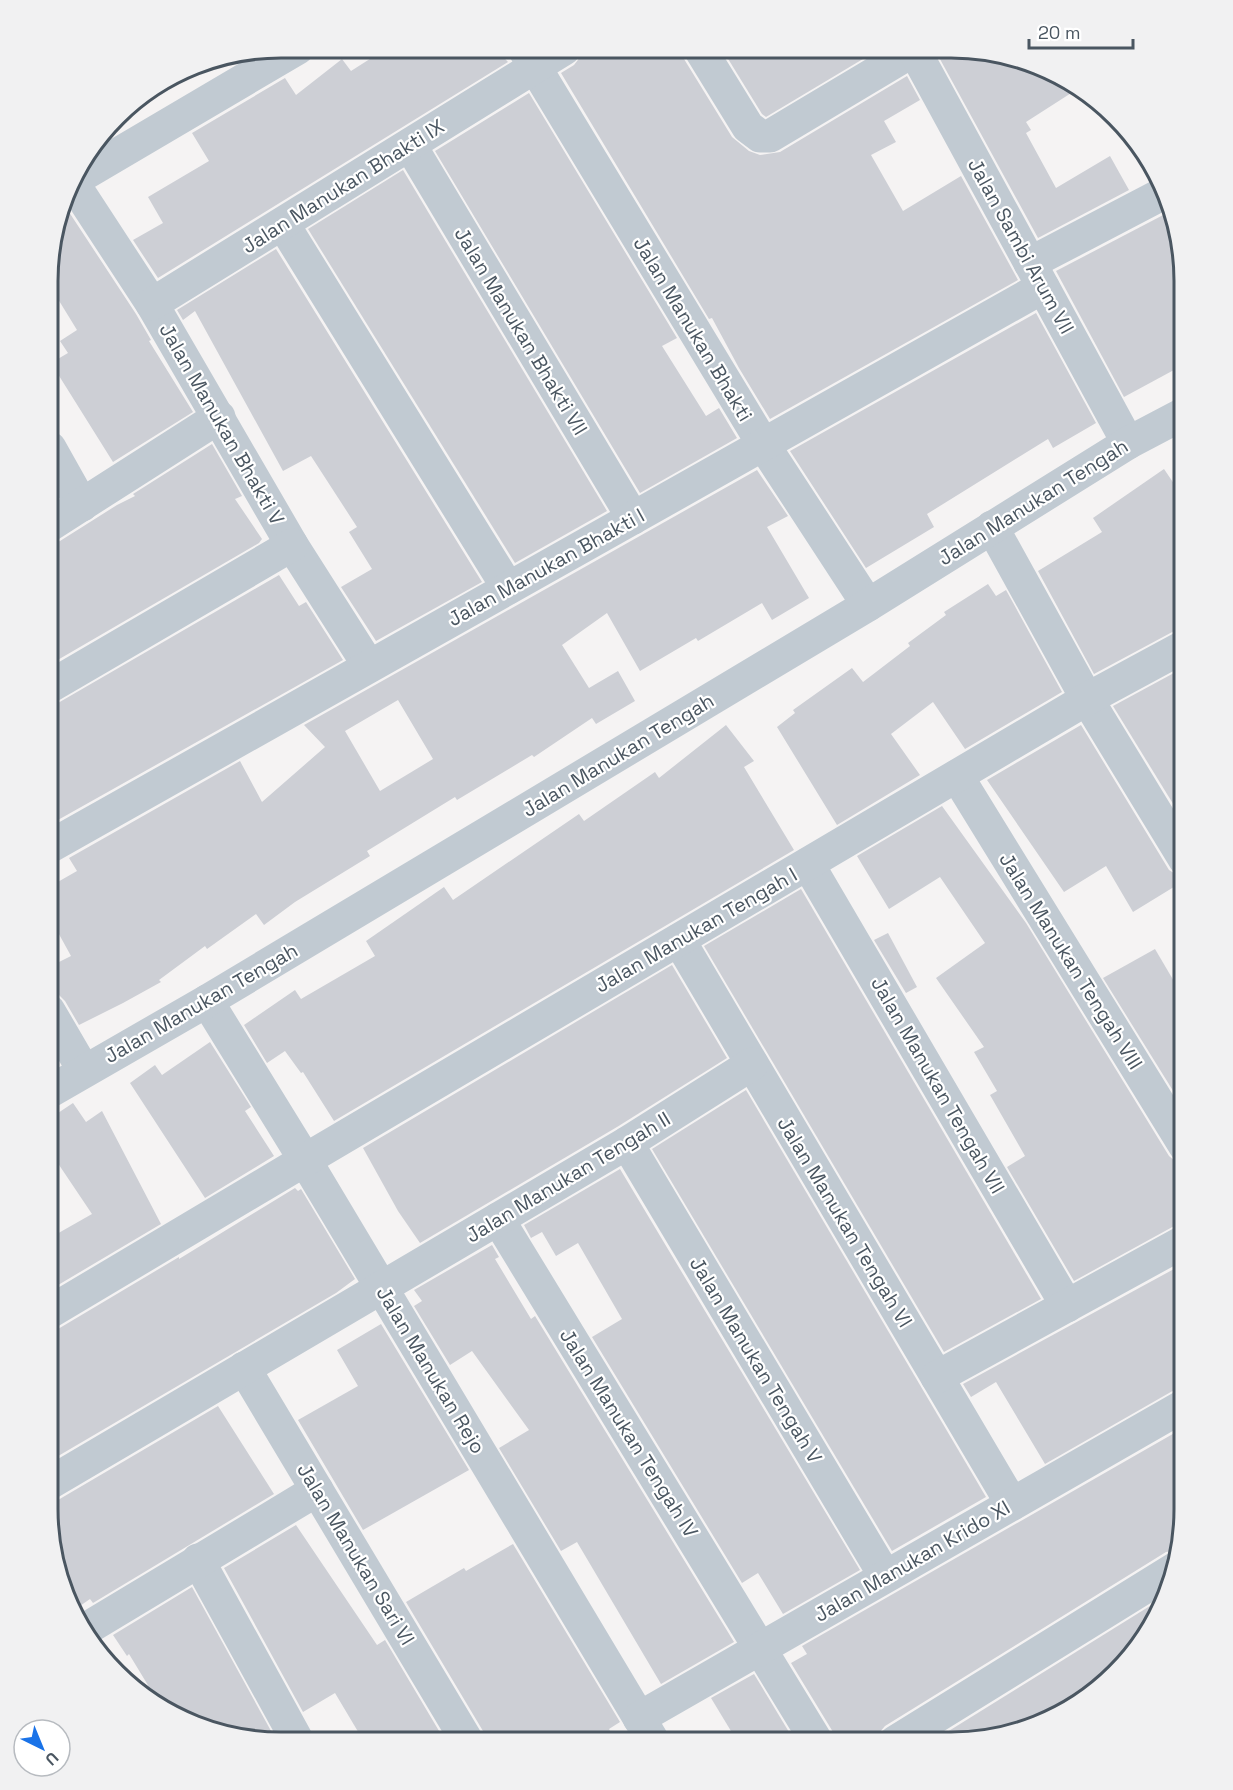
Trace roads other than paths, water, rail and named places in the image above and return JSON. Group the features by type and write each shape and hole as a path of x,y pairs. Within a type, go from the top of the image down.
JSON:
{"street":[{"path":"86,174 281,58"},
{"name":"Jalan Manukan Bhakti IX","path":"152,304 410,145 528,58"},
{"name":"Jalan Manukan Bhakti","path":"528,58 763,444 868,605"},
{"path":"706,58 748,127 760,136 770,136 901,58"},
{"name":"Jalan Sambi Arum VII","path":"918,58 1128,443"},
{"name":"Jalan Manukan Bhakti VII","path":"410,145 633,518"},
{"name":"Jalan Manukan Bhakti V","path":"79,189 152,304 292,545 369,666"},
{"name":"Jalan Manukan Bhakti I","path":"58,842 763,444 1158,197"},
{"path":"282,224 508,588"},
{"path":"58,520 219,417"},
{"name":"Jalan Manukan Tengah","path":"58,1087 207,1001 868,605 1128,443 1174,419"},
{"path":"58,462 82,505"},
{"path":"992,527 1088,699 1174,820"},
{"path":"58,682 292,545"},
{"name":"Jalan Manukan Tengah I","path":"58,1307 1088,699 1174,652"},
{"name":"Jalan Manukan Tengah VIII","path":"957,776 1174,1128"},
{"name":"Jalan Manukan Tengah VII","path":"808,864 1067,1306"},
{"name":"Jalan Manukan Tengah VI","path":"679,940 1012,1504"},
{"name":"Jalan Manukan Rejo","path":"207,1001 382,1288 646,1730"},
{"path":"58,1026 84,1071"},
{"name":"Jalan Manukan Tengah II","path":"58,1478 627,1143 752,1064"},
{"name":"Jalan Manukan Tengah V","path":"627,1143 885,1576"},
{"name":"Jalan Manukan Tengah IV","path":"498,1219 811,1732"},
{"path":"937,1377 1174,1247"},
{"name":"Jalan Manukan Sari VI","path":"244,1368 462,1732"},
{"name":"Jalan Manukan Krido XI","path":"646,1730 761,1647 1174,1411"},
{"path":"92,1626 317,1490"},
{"path":"198,1560 293,1732"},
{"path":"911,1732 1164,1575"}]}
